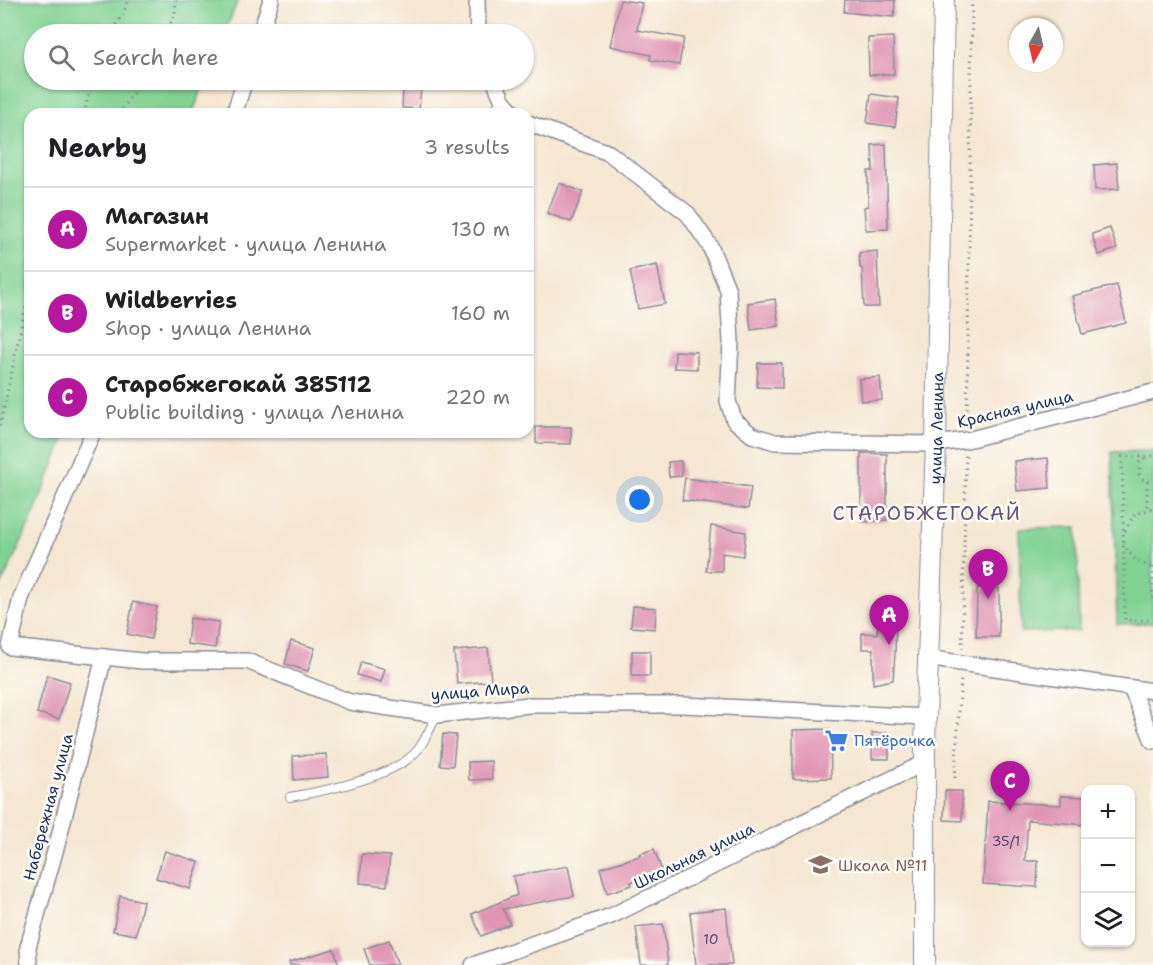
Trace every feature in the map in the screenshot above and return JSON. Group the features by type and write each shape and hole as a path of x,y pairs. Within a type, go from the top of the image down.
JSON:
{"street":[{"path":"263,24 271,0"},
{"path":"477,0 478,24"},
{"name":"улица Ленина","path":"925,965 926,658 936,444 944,0"},
{"path":"236,108 242,90"},
{"path":"498,90 502,101 509,108"},
{"name":"Красная улица","path":"534,125 609,153 688,214 710,246 728,290 731,342 728,401 734,420 752,435 774,442 936,444 967,440 1153,392"},
{"name":"улица Мира","path":"90,438 21,598 10,647 142,661 247,661 350,702 437,715 529,705 683,705 925,717"},
{"name":"Набережная улица","path":"29,965 28,947 58,841 104,657"},
{"path":"926,658 1153,691"},
{"path":"1131,688 1153,741"},
{"name":"Школьная улица","path":"473,965 611,916 924,763"}],"lane":[{"path":"495,108 502,101"},
{"path":"290,798 377,776 400,766 419,749 437,715"}],"path":[{"path":"116,24 123,15 128,0"},
{"path":"170,24 175,15 176,0"},
{"path":"955,778 962,663 967,440 972,0"},
{"path":"85,108 90,90"},
{"path":"123,108 135,90"},
{"path":"0,426 24,314"},
{"path":"1153,457 1122,457 1125,620 1153,620"},
{"path":"1153,457 1140,462 1138,468 1139,474 1147,481 1153,481"},
{"path":"1147,481 1147,508"},
{"path":"1153,508 1147,508 1134,514 1126,526 1123,540 1128,554 1139,564 1153,567 1153,600"}],"green space":[{"path":"0,0 238,0 228,24 24,24 24,90 202,90 194,108 24,108 24,438 65,438 34,514 0,588"},
{"path":"1153,451 1153,623 1117,624 1112,452"},
{"path":"1077,527 1079,631 1021,632 1019,528"}],"building":[{"path":"620,0 642,3 637,30 684,38 679,65 650,60 651,55 610,46"},
{"path":"845,0 895,0 894,17 844,12"},
{"path":"893,37 894,74 869,75 868,38"},
{"path":"403,90 421,90 419,108 402,108"},
{"path":"871,94 899,98 895,127 867,123"},
{"path":"886,144 888,229 866,230 864,207 868,206 868,171 873,171 872,145"},
{"path":"1117,163 1119,189 1095,190 1094,165"},
{"path":"559,183 583,192 571,222 547,213"},
{"path":"1110,228 1117,249 1098,255 1092,234"},
{"path":"877,251 879,307 864,307 859,253"},
{"path":"657,265 665,304 638,309 630,271"},
{"path":"1117,285 1126,323 1082,334 1072,296"},
{"path":"775,299 779,326 751,330 748,303"},
{"path":"675,351 697,352 697,369 674,368"},
{"path":"758,363 782,363 782,388 757,387"},
{"path":"880,377 882,400 861,401 859,379"},
{"path":"536,427 571,427 571,444 536,443"},
{"path":"861,453 887,454 887,520 861,522"},
{"path":"1048,458 1050,488 1017,491 1014,461"},
{"path":"681,461 682,476 669,477 668,462"},
{"path":"685,478 751,487 748,509 682,500"},
{"path":"711,526 746,532 743,556 722,553 722,571 706,571"},
{"path":"977,588 999,588 999,637 976,637"},
{"path":"133,602 157,607 151,639 127,634"},
{"path":"633,606 656,608 655,629 631,627"},
{"path":"878,617 896,617 895,655 893,680 873,684 873,649 862,649 862,633 877,634"},
{"path":"190,618 219,622 215,648 187,644"},
{"path":"291,641 315,648 308,671 285,664"},
{"path":"488,648 491,681 457,684 454,651"},
{"path":"632,651 650,651 650,676 632,676"},
{"path":"361,662 385,669 381,682 357,675"},
{"path":"47,675 70,682 59,719 37,713"},
{"path":"830,729 831,778 793,779 793,730"},
{"path":"872,733 888,733 889,759 872,759"},
{"path":"443,734 456,735 453,766 440,765"},
{"path":"326,754 328,777 294,780 293,756"},
{"path":"491,761 492,779 469,780 468,762"},
{"path":"945,791 962,791 962,821 944,820"},
{"path":"1061,796 1081,797 1081,825 1028,820 1025,861 1038,861 1037,887 983,884 988,801 1061,805"},
{"path":"654,849 662,871 631,882 632,885 607,893 600,868 640,856 639,854"},
{"path":"165,851 199,862 190,889 156,878"},
{"path":"362,854 390,856 387,886 360,883"},
{"path":"568,866 574,896 503,909 510,924 481,936 472,914 517,895 513,876"},
{"path":"120,896 143,901 136,935 113,931"},
{"path":"726,908 732,965 696,965 690,912"},
{"path":"663,924 668,965 641,965 636,927"},
{"path":"389,940 398,965 370,965 364,949"},
{"path":"334,949 339,965 290,965 289,962"}],"place":[{"name":"Wildberries","path":"988,599"},
{"name":"Магазин","path":"889,645"},
{"name":"Пятёрочка","path":"836,740"},
{"name":"Старобжегокай 385112","path":"1010,811"},
{"name":"Школа №11","path":"820,865"}],"district":[{"name":"СТАРОБЖЕГОКАЙ","path":"927,513"}]}
